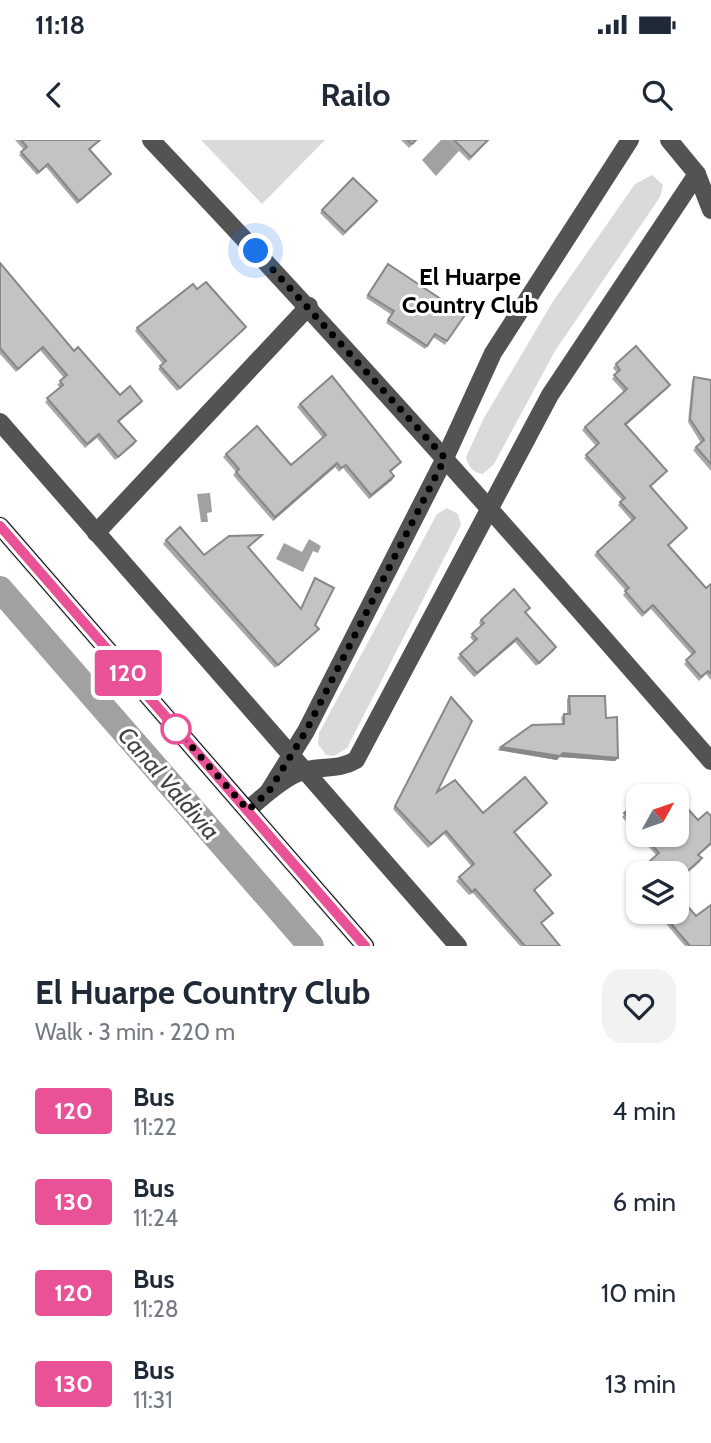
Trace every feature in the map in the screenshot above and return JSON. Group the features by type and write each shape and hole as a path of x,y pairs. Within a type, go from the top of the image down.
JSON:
{"main road":[{"path":"0,526 365,946"}],"street":[{"path":"151,140 309,306 490,505 711,761"},
{"path":"269,791 291,755 445,458 493,352 630,140"},
{"path":"669,140 697,174 711,209"},
{"path":"248,810 269,791 305,770 343,768 356,760 490,505 577,352 697,174"},
{"path":"96,533 309,306"},
{"path":"0,422 458,946"}],"shaded area":[{"path":"201,140 325,140 262,204"},
{"path":"441,140 469,140 436,176 422,160"},
{"path":"652,175 663,185 660,197 555,351 494,464 483,474 474,471 466,457 484,418 552,303 635,184"},
{"path":"210,493 212,512 207,513 208,522 201,522 197,494"},
{"path":"447,508 458,514 461,525 347,748 334,756 326,755 318,744 319,733 437,514"},
{"path":"309,539 321,546 318,553 313,551 303,572 276,559 284,543 302,552"}],"building":[{"path":"21,140 100,140 89,149 111,174 79,201 48,164 39,172 21,152 27,147"},
{"path":"454,140 488,140 471,157"},
{"path":"353,178 377,201 345,232 322,210"},
{"path":"0,263 74,351 78,347 120,395 130,386 142,401 118,421 136,441 118,457 99,434 87,444 47,398 63,385 60,381 67,375 43,347 18,369 0,348"},
{"path":"388,264 465,315 447,341 435,334 427,346 388,320 394,311 368,295"},
{"path":"206,282 246,327 180,388 160,366 166,361 137,328 193,284 197,289"},
{"path":"636,346 670,385 625,424 667,471 650,486 687,528 668,545 706,588 711,584 711,674 708,671 701,677 686,660 695,652 653,605 644,613 625,591 629,588 597,552 635,518 620,502 625,498 586,455 599,443 585,427 627,389 614,375 620,370 616,364"},
{"path":"332,376 401,462 390,471 394,476 371,495 346,465 341,468 337,463 275,517 236,472 239,469 226,454 257,426 291,465 326,435 300,404"},
{"path":"694,377 711,380 711,464 696,447 704,440 690,419"},
{"path":"180,527 204,555 229,536 262,535 248,547 301,609 315,578 334,588 315,625 319,629 278,665 166,540"},
{"path":"514,589 530,608 525,612 556,647 539,663 517,638 477,673 460,654 477,639 472,634 484,623 481,620"},
{"path":"569,696 605,696 606,718 617,717 618,758 563,753 560,756 501,747 532,725 564,724 564,714 570,714"},
{"path":"451,697 472,721 437,792 455,780 483,813 525,777 547,803 514,832 551,875 534,890 553,913 541,923 560,946 525,946 475,889 472,892 459,877 474,864 446,831 431,844 395,806"},
{"path":"690,811 698,820 707,812 711,816 711,843 698,855 702,858 689,870 689,861 650,861 659,853 654,847 690,847"},
{"path":"711,905 711,946 690,946 671,924 689,924 689,908 696,916"}],"waterway":[{"name":"Canal Valdivia","path":"0,589 311,946"}],"bus line":[{"name":"120","path":"0,526 365,946"}],"district":[{"name":"El Huarpe Country Club","path":"470,290"}],"route":[{"path":"176,729 248,810 269,791 306,731 445,458 256,251"}]}
